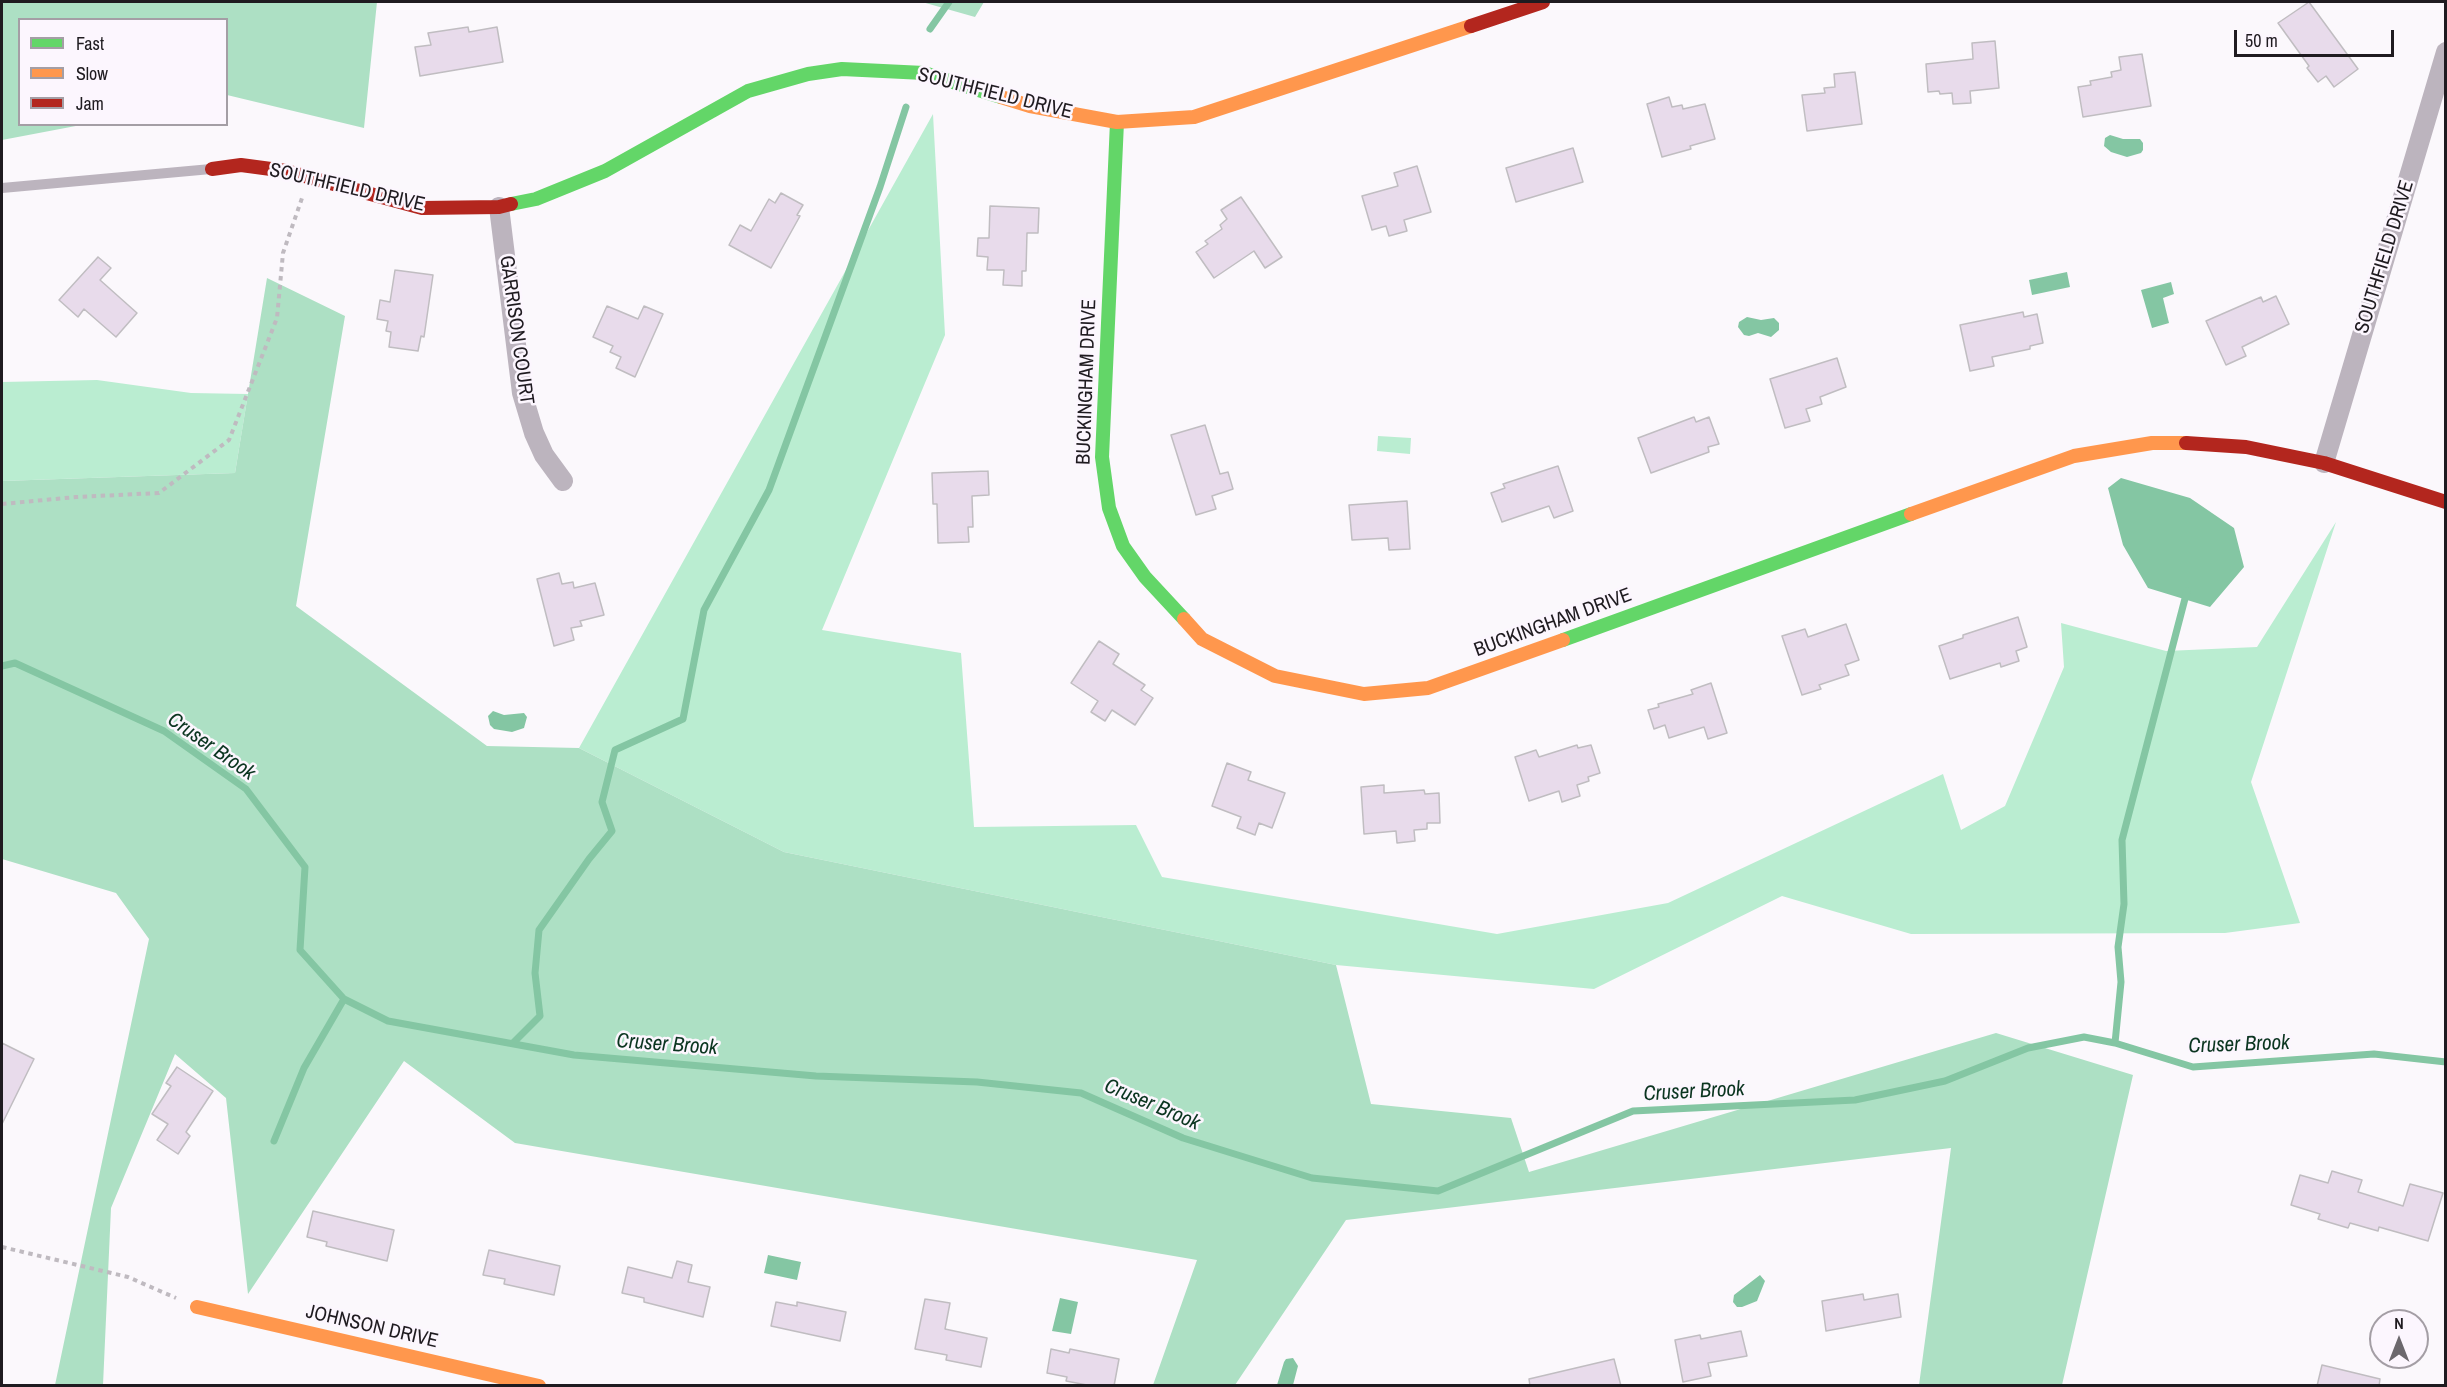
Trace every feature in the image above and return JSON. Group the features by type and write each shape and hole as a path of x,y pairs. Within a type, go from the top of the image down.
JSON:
{"street":[{"name":"SOUTHFIELD DRIVE","path":"212,168 241,165 285,171 422,208 499,207 536,199 605,171 748,91 808,74 842,69 924,73 1030,106 1117,122 1194,117 1543,2"},
{"name":"SOUTHFIELD DRIVE","path":"2324,463 2445,52"},
{"name":"BUCKINGHAM DRIVE","path":"1117,122 1102,457 1109,508 1123,546 1145,577 1202,639 1275,676 1364,694 1428,688 2074,456 2152,443 2201,443 2246,447 2324,463 2445,502"},
{"name":"GARRISON COURT","path":"499,207 522,393 534,433 544,454 563,481"},
{"name":"JOHNSON DRIVE","path":"197,1307 539,1386"}],"lane":[{"path":"2,188 212,168"}],"path":[{"path":"2,504 76,497 159,493 229,440 277,318 283,253 303,195"},
{"path":"2,1247 128,1277 197,1307"}],"shaded area":[{"path":"2,2 377,2 364,128 228,95 228,18 18,18 18,126 76,126 2,140"},
{"path":"922,2 984,2 975,17"},
{"path":"933,114 945,335 822,630 961,653 974,827 1136,825 1162,877 1497,934 1668,903 1943,774 1961,830 2005,806 2064,667 2061,623 2166,651 2257,647 2336,522 2251,782 2300,923 2225,933 1911,934 1782,896 1594,989 1336,965 784,852 579,748"},
{"path":"2110,135 2123,139 2140,139 2143,143 2143,150 2141,153 2127,157 2111,152 2104,146 2105,138"},
{"path":"2067,272 2070,287 2032,295 2029,280"},
{"path":"267,278 345,316 296,606 487,746 579,748 784,852 1336,965 1371,1104 1511,1118 1529,1172 1996,1033 2133,1075 2062,1385 1919,1385 1951,1148 1346,1220 1235,1385 1153,1385 1197,1260 515,1143 404,1061 248,1294 226,1098 175,1054 111,1208 103,1385 55,1385 149,939 116,893 2,859 2,481 235,473"},
{"path":"2171,282 2174,294 2163,298 2169,323 2152,328 2141,290"},
{"path":"1747,317 1761,320 1774,318 1779,323 1779,330 1771,337 1758,333 1744,335 1738,327 1739,322"},
{"path":"97,380 191,393 248,394 235,473 2,481 2,382"},
{"path":"1378,436 1411,438 1410,454 1377,451"},
{"path":"2121,478 2190,498 2234,528 2244,567 2210,607 2148,588 2123,545 2108,488"},
{"path":"493,711 504,715 524,713 527,717 524,728 512,732 494,729 490,725 488,716"},
{"path":"768,1255 801,1262 797,1280 764,1273"},
{"path":"1760,1275 1765,1281 1757,1301 1737,1307 1733,1302 1734,1295"},
{"path":"1060,1298 1078,1302 1071,1334 1052,1331"},
{"path":"1293,1358 1298,1366 1293,1385 1277,1385 1284,1362 1286,1359"}],"building":[{"path":"2309,2 2358,69 2334,87 2326,76 2318,82 2278,23"},
{"path":"468,27 469,32 497,27 503,62 420,76 415,47 431,45 428,33"},
{"path":"1995,41 1999,88 1970,91 1971,103 1953,104 1952,93 1928,92 1926,64 1973,59 1972,43"},
{"path":"2142,54 2151,106 2083,117 2078,87 2091,85 2090,81 2112,77 2111,72 2121,70 2119,57"},
{"path":"1855,72 1862,124 1807,131 1802,95 1825,93 1824,88 1835,87 1834,74"},
{"path":"1669,97 1672,107 1682,105 1683,109 1705,104 1715,139 1662,157 1647,104"},
{"path":"1573,148 1583,182 1516,202 1506,168"},
{"path":"1417,166 1431,212 1404,220 1407,231 1389,236 1386,226 1372,230 1362,196 1398,186 1394,173"},
{"path":"781,193 803,205 797,215 800,216 771,268 729,245 740,225 751,231 769,199 775,203"},
{"path":"1241,197 1282,257 1265,268 1254,251 1214,278 1196,252 1208,244 1205,241 1222,229 1220,225 1227,219 1221,210"},
{"path":"990,206 1039,208 1038,233 1027,233 1026,271 1022,271 1022,286 1003,285 1004,270 987,270 988,257 977,256 978,238 989,238"},
{"path":"98,257 111,268 100,280 137,313 116,337 84,309 78,317 59,300"},
{"path":"395,270 433,275 424,337 421,336 418,351 389,347 391,332 386,331 388,321 377,319 380,300 390,302"},
{"path":"2276,296 2289,324 2242,347 2246,356 2226,365 2206,321 2261,297 2263,302"},
{"path":"607,306 638,319 644,306 663,314 635,377 616,368 621,357 610,352 613,346 593,337"},
{"path":"2023,312 2024,317 2037,314 2043,343 2030,346 2030,349 1992,357 1994,366 1970,371 1960,325"},
{"path":"1837,358 1846,387 1820,397 1822,404 1806,409 1810,421 1785,428 1770,379"},
{"path":"1694,417 1696,422 1709,417 1719,444 1708,447 1709,452 1651,473 1638,438"},
{"path":"1205,425 1220,474 1228,472 1233,489 1212,496 1216,509 1196,515 1171,435"},
{"path":"1558,466 1573,511 1554,518 1549,506 1502,522 1491,493 1505,488 1503,484"},
{"path":"988,471 989,495 972,496 973,527 968,527 969,542 938,543 937,504 933,504 932,473"},
{"path":"1407,501 1410,549 1389,550 1388,538 1352,540 1349,505"},
{"path":"559,573 562,584 573,582 574,588 595,583 604,615 580,621 582,626 571,628 574,640 554,646 537,579"},
{"path":"2018,617 2027,647 2016,651 2019,661 2001,667 2000,663 1950,679 1939,646 1963,638 1963,635"},
{"path":"1846,624 1859,660 1845,665 1849,675 1819,685 1821,689 1802,695 1782,636 1805,629 1808,637"},
{"path":"1099,641 1119,654 1113,664 1145,685 1141,690 1153,698 1135,725 1112,710 1105,721 1091,712 1098,701 1071,683"},
{"path":"1711,683 1727,733 1708,739 1704,727 1669,738 1665,725 1654,729 1648,710 1659,707 1658,704 1693,694 1691,690"},
{"path":"1577,745 1578,748 1591,745 1600,773 1588,777 1589,781 1577,785 1580,796 1562,802 1559,791 1529,801 1515,757 1536,750 1539,757"},
{"path":"1227,763 1251,772 1248,780 1285,793 1272,828 1259,823 1255,835 1237,828 1241,817 1212,806"},
{"path":"1384,785 1384,793 1424,790 1425,794 1439,793 1440,823 1427,823 1427,829 1414,830 1415,841 1397,843 1396,831 1364,834 1361,787"},
{"path":"2,1043 34,1059 2,1124"},
{"path":"177,1067 213,1091 186,1132 190,1136 178,1154 157,1140 168,1124 152,1114 171,1086 166,1083"},
{"path":"2332,1171 2362,1180 2358,1192 2403,1206 2410,1184 2443,1193 2428,1241 2379,1227 2378,1231 2350,1223 2348,1228 2318,1219 2320,1214 2291,1205 2300,1175 2328,1183"},
{"path":"313,1211 394,1230 387,1261 326,1246 327,1242 307,1237"},
{"path":"489,1250 560,1266 554,1295 504,1284 505,1279 483,1275"},
{"path":"677,1261 692,1265 688,1282 710,1287 703,1317 644,1302 644,1298 622,1293 628,1267 672,1278"},
{"path":"1863,1294 1864,1300 1898,1294 1901,1317 1826,1331 1822,1301"},
{"path":"925,1299 950,1303 945,1329 987,1338 981,1367 946,1360 947,1355 915,1349"},
{"path":"776,1302 797,1306 797,1302 846,1312 840,1341 771,1326"},
{"path":"1741,1331 1747,1356 1708,1363 1711,1376 1683,1382 1675,1340 1700,1335 1701,1339"},
{"path":"1051,1349 1069,1353 1070,1349 1119,1359 1114,1386 1092,1386 1066,1381 1067,1377 1047,1373"},
{"path":"1614,1359 1621,1386 1530,1386 1529,1379"},
{"path":"2322,1365 2380,1379 2379,1386 2317,1386"}],"waterway":[{"path":"930,29 949,2"},
{"path":"513,1043 540,1016 535,973 539,930 589,859 612,831 602,802 615,750 683,719 704,610 769,490 880,187 906,107"},
{"path":"2115,1043 2121,982 2118,947 2124,904 2122,840 2187,591"},
{"name":"Cruser Brook","path":"2,666 15,663 164,731 246,789 305,867 300,950 344,999 388,1021 574,1055 816,1076 977,1082 1081,1093 1183,1138 1312,1178 1438,1191 1633,1111 1855,1100 1945,1081 2028,1048 2084,1037 2115,1043 2193,1067 2374,1054 2446,1062"},
{"path":"274,1141 304,1068 344,999"}],"traffic: fast":[{"path":"511,204 536,199 605,171 748,91 808,74 842,69 924,73 1001,97"},
{"path":"1117,122 1102,457 1109,508 1123,546 1145,577 1184,619"},
{"path":"1563,640 1911,514"}],"traffic: slow":[{"path":"1001,97 1030,106 1117,122 1194,117 1471,26"},
{"path":"1911,514 2074,456 2152,443 2186,443"},
{"path":"1184,619 1202,639 1275,676 1364,694 1428,688 1563,640"},
{"path":"197,1307 539,1386"}],"traffic: jam":[{"path":"1471,26 1543,2"},
{"path":"212,169 241,165 286,171 422,208 499,207 511,204"},
{"path":"2186,443 2246,447 2324,463 2446,502"}]}
